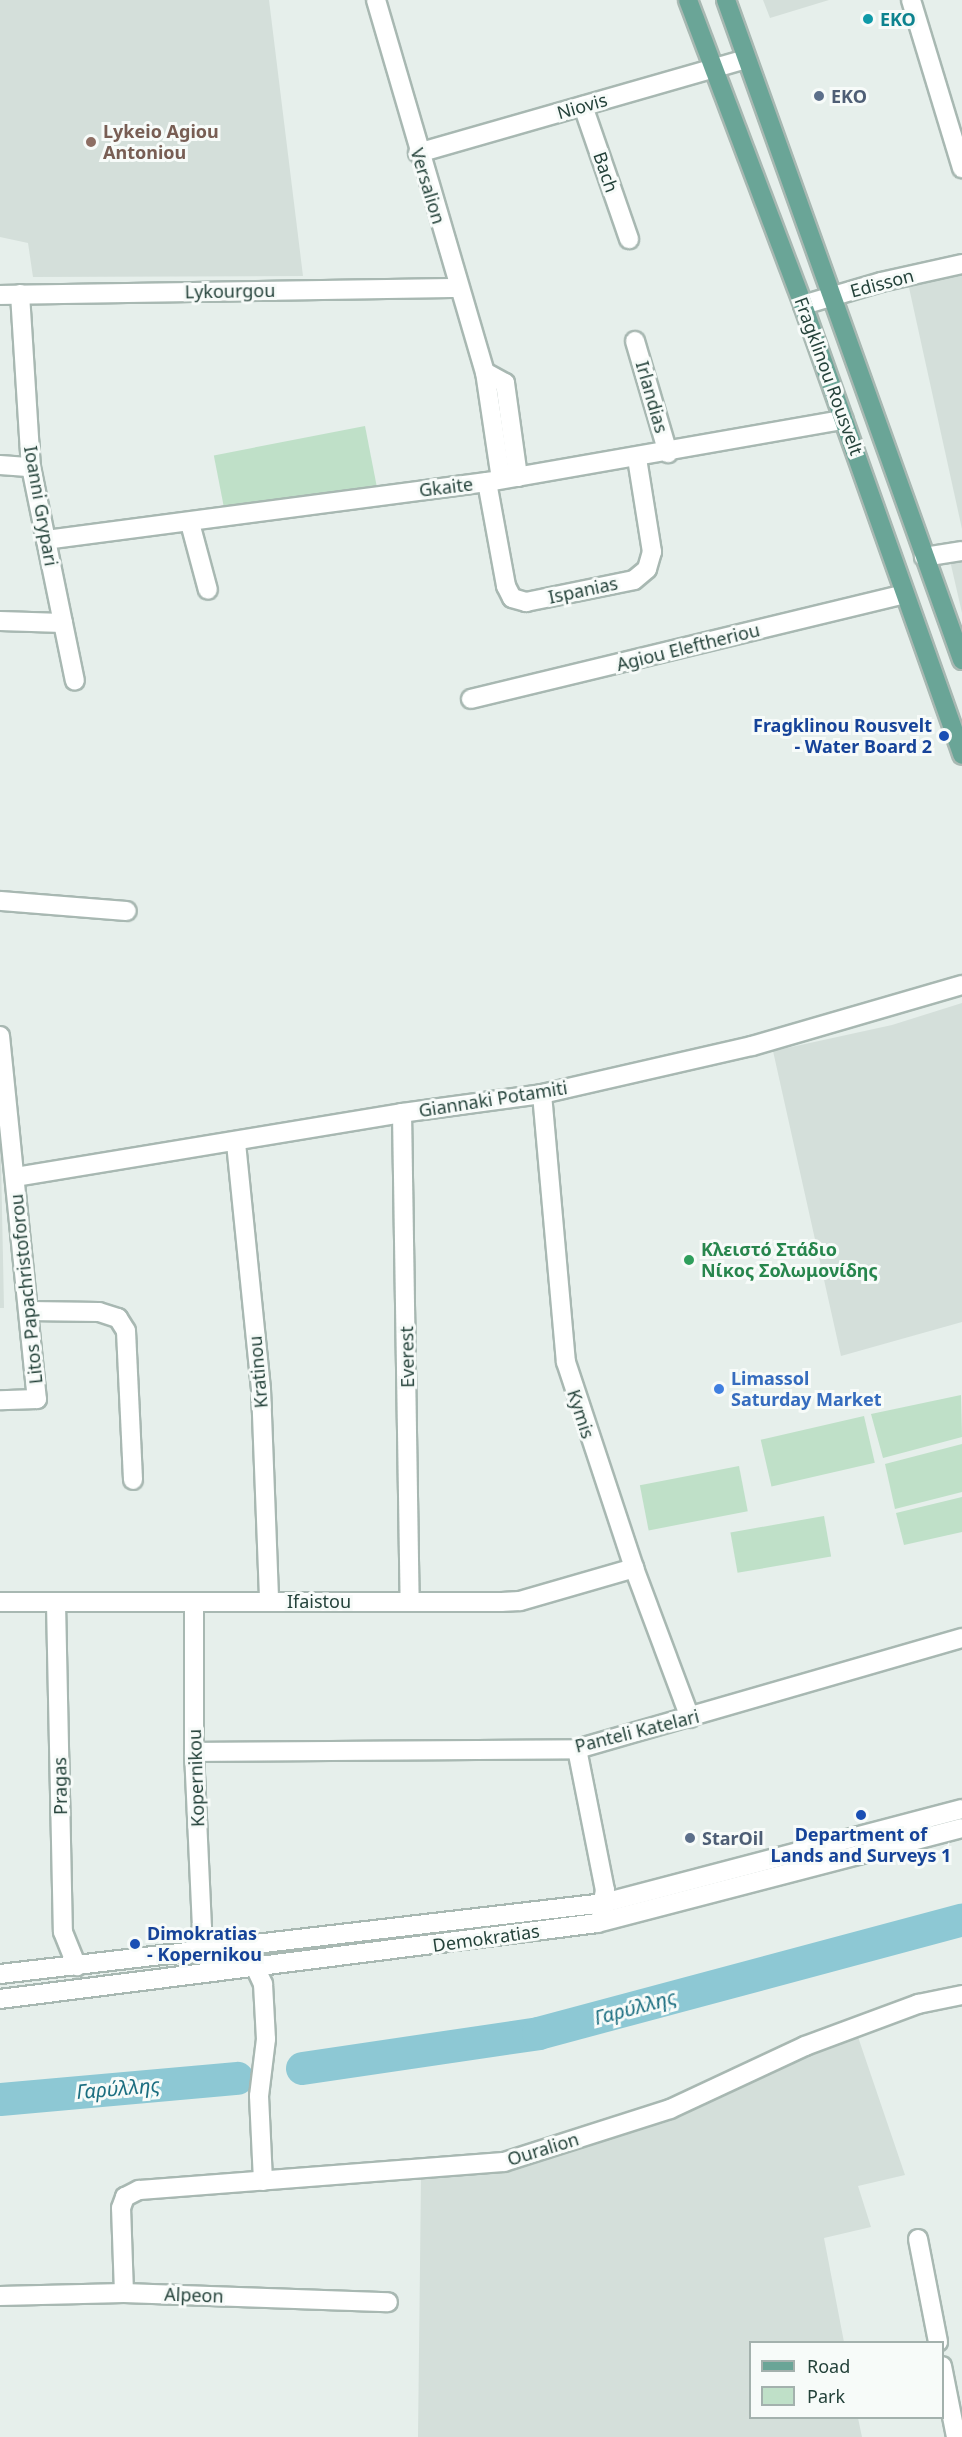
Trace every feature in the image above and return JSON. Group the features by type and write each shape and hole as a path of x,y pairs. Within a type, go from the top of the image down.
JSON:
{"main road":[{"name":"Fragklinou Rousvelt","path":"688,0 803,305 962,755"},
{"name":"Fragklinou Rousvelt","path":"726,0 962,660"}],"street":[{"name":"Versalion","path":"376,0 418,153 485,372 505,383 502,479"},
{"path":"911,0 962,168"},
{"name":"Niovis","path":"418,153 746,59"},
{"name":"Bach","path":"583,106 630,239"},
{"name":"Edisson","path":"803,305 962,264"},
{"name":"Lykourgou","path":"0,295 459,288"},
{"name":"Ioanni Grypari","path":"20,294 31,467 75,681"},
{"name":"Irlandias","path":"635,341 668,453"},
{"name":"Gkaite","path":"46,540 190,523 502,479 668,453 844,420"},
{"name":"Ispanias","path":"502,479 512,598 526,602 634,580 647,569 652,552 637,458"},
{"path":"0,465 31,467"},
{"path":"190,523 207,590"},
{"path":"924,557 962,551"},
{"name":"Agiou Eleftheriou","path":"471,699 904,594"},
{"path":"0,621 63,623"},
{"path":"0,901 127,910"},
{"name":"Giannaki Potamiti","path":"16,1177 236,1143 402,1113 542,1094 752,1046 962,985"},
{"name":"Litos Papachristoforou","path":"0,1400 37,1399 1,1036"},
{"name":"Kymis","path":"542,1094 566,1362 634,1568 690,1718"},
{"name":"Everest","path":"402,1113 410,1601"},
{"name":"Kratinou","path":"236,1143 261,1389 269,1602"},
{"path":"28,1311 99,1312 118,1318 126,1331 133,1479"},
{"name":"Ifaistou","path":"0,1602 194,1604 520,1601 634,1568"},
{"name":"Pragas","path":"56,1603 63,1932 77,1966"},
{"name":"Kopernikou","path":"194,1604 194,1752 202,1927 196,1951"},
{"name":"Panteli Katelari","path":"194,1752 577,1749 962,1638"},
{"path":"577,1749 604,1903 597,1923"},
{"name":"Demokratias","path":"0,1974 604,1903 962,1809"},
{"name":"Demokratias","path":"0,1999 256,1969 597,1923 962,1828"},
{"path":"256,1969 263,1984 266,2038 259,2096 263,2181"},
{"name":"Ouralion","path":"124,2293 121,2208 125,2197 139,2190 504,2162 670,2109 805,2046 907,2008 962,1995"},
{"path":"918,2239 938,2341"},
{"name":"Alpeon","path":"0,2296 124,2293 388,2302"},
{"path":"944,2376 956,2437"}],"shaded area":[{"path":"0,0 269,0 303,276 33,277 28,243 0,237"},
{"path":"763,0 829,0 770,18"},
{"path":"962,271 962,529 908,283"},
{"path":"962,541 962,613 946,543"},
{"path":"962,1003 962,1322 841,1356 773,1051 892,1025"},
{"path":"0,1111 4,1308 0,1308"},
{"path":"857,2034 905,2175 858,2186 871,2227 824,2238 844,2341 749,2341 749,2419 858,2419 862,2437 418,2437 421,2177 510,2171 650,2125"}],"green space":[{"path":"365,426 377,488 226,517 214,455"},
{"path":"961,1395 962,1437 883,1458 871,1414"},
{"path":"864,1416 875,1463 772,1487 761,1440"},
{"path":"962,1444 962,1492 895,1509 885,1464"},
{"path":"739,1466 748,1511 649,1530 640,1485"},
{"path":"962,1497 962,1532 904,1545 896,1513"},
{"path":"824,1516 831,1556 738,1573 730,1532"}],"waterway":[{"name":"Γαρύλλης","path":"302,2068 538,2033 962,1919"},
{"name":"Γαρύλλης","path":"0,2099 237,2078"}],"place":[{"name":"ΕΚΟ","path":"868,19"},
{"name":"EKO","path":"819,96"},
{"name":"Lykeio Agiou Antoniou","path":"91,142"},
{"name":"Fragklinou Rousvelt - Water Board 2","path":"944,736"},
{"name":"Κλειστό Στάδιο Νίκος Σολωμονίδης","path":"689,1260"},
{"name":"Limassol Saturday Market","path":"719,1389"},
{"name":"Department of Lands and Surveys 1","path":"861,1815"},
{"name":"StarOil","path":"690,1838"},
{"name":"Dimokratias - Kopernikou","path":"135,1944"}]}
